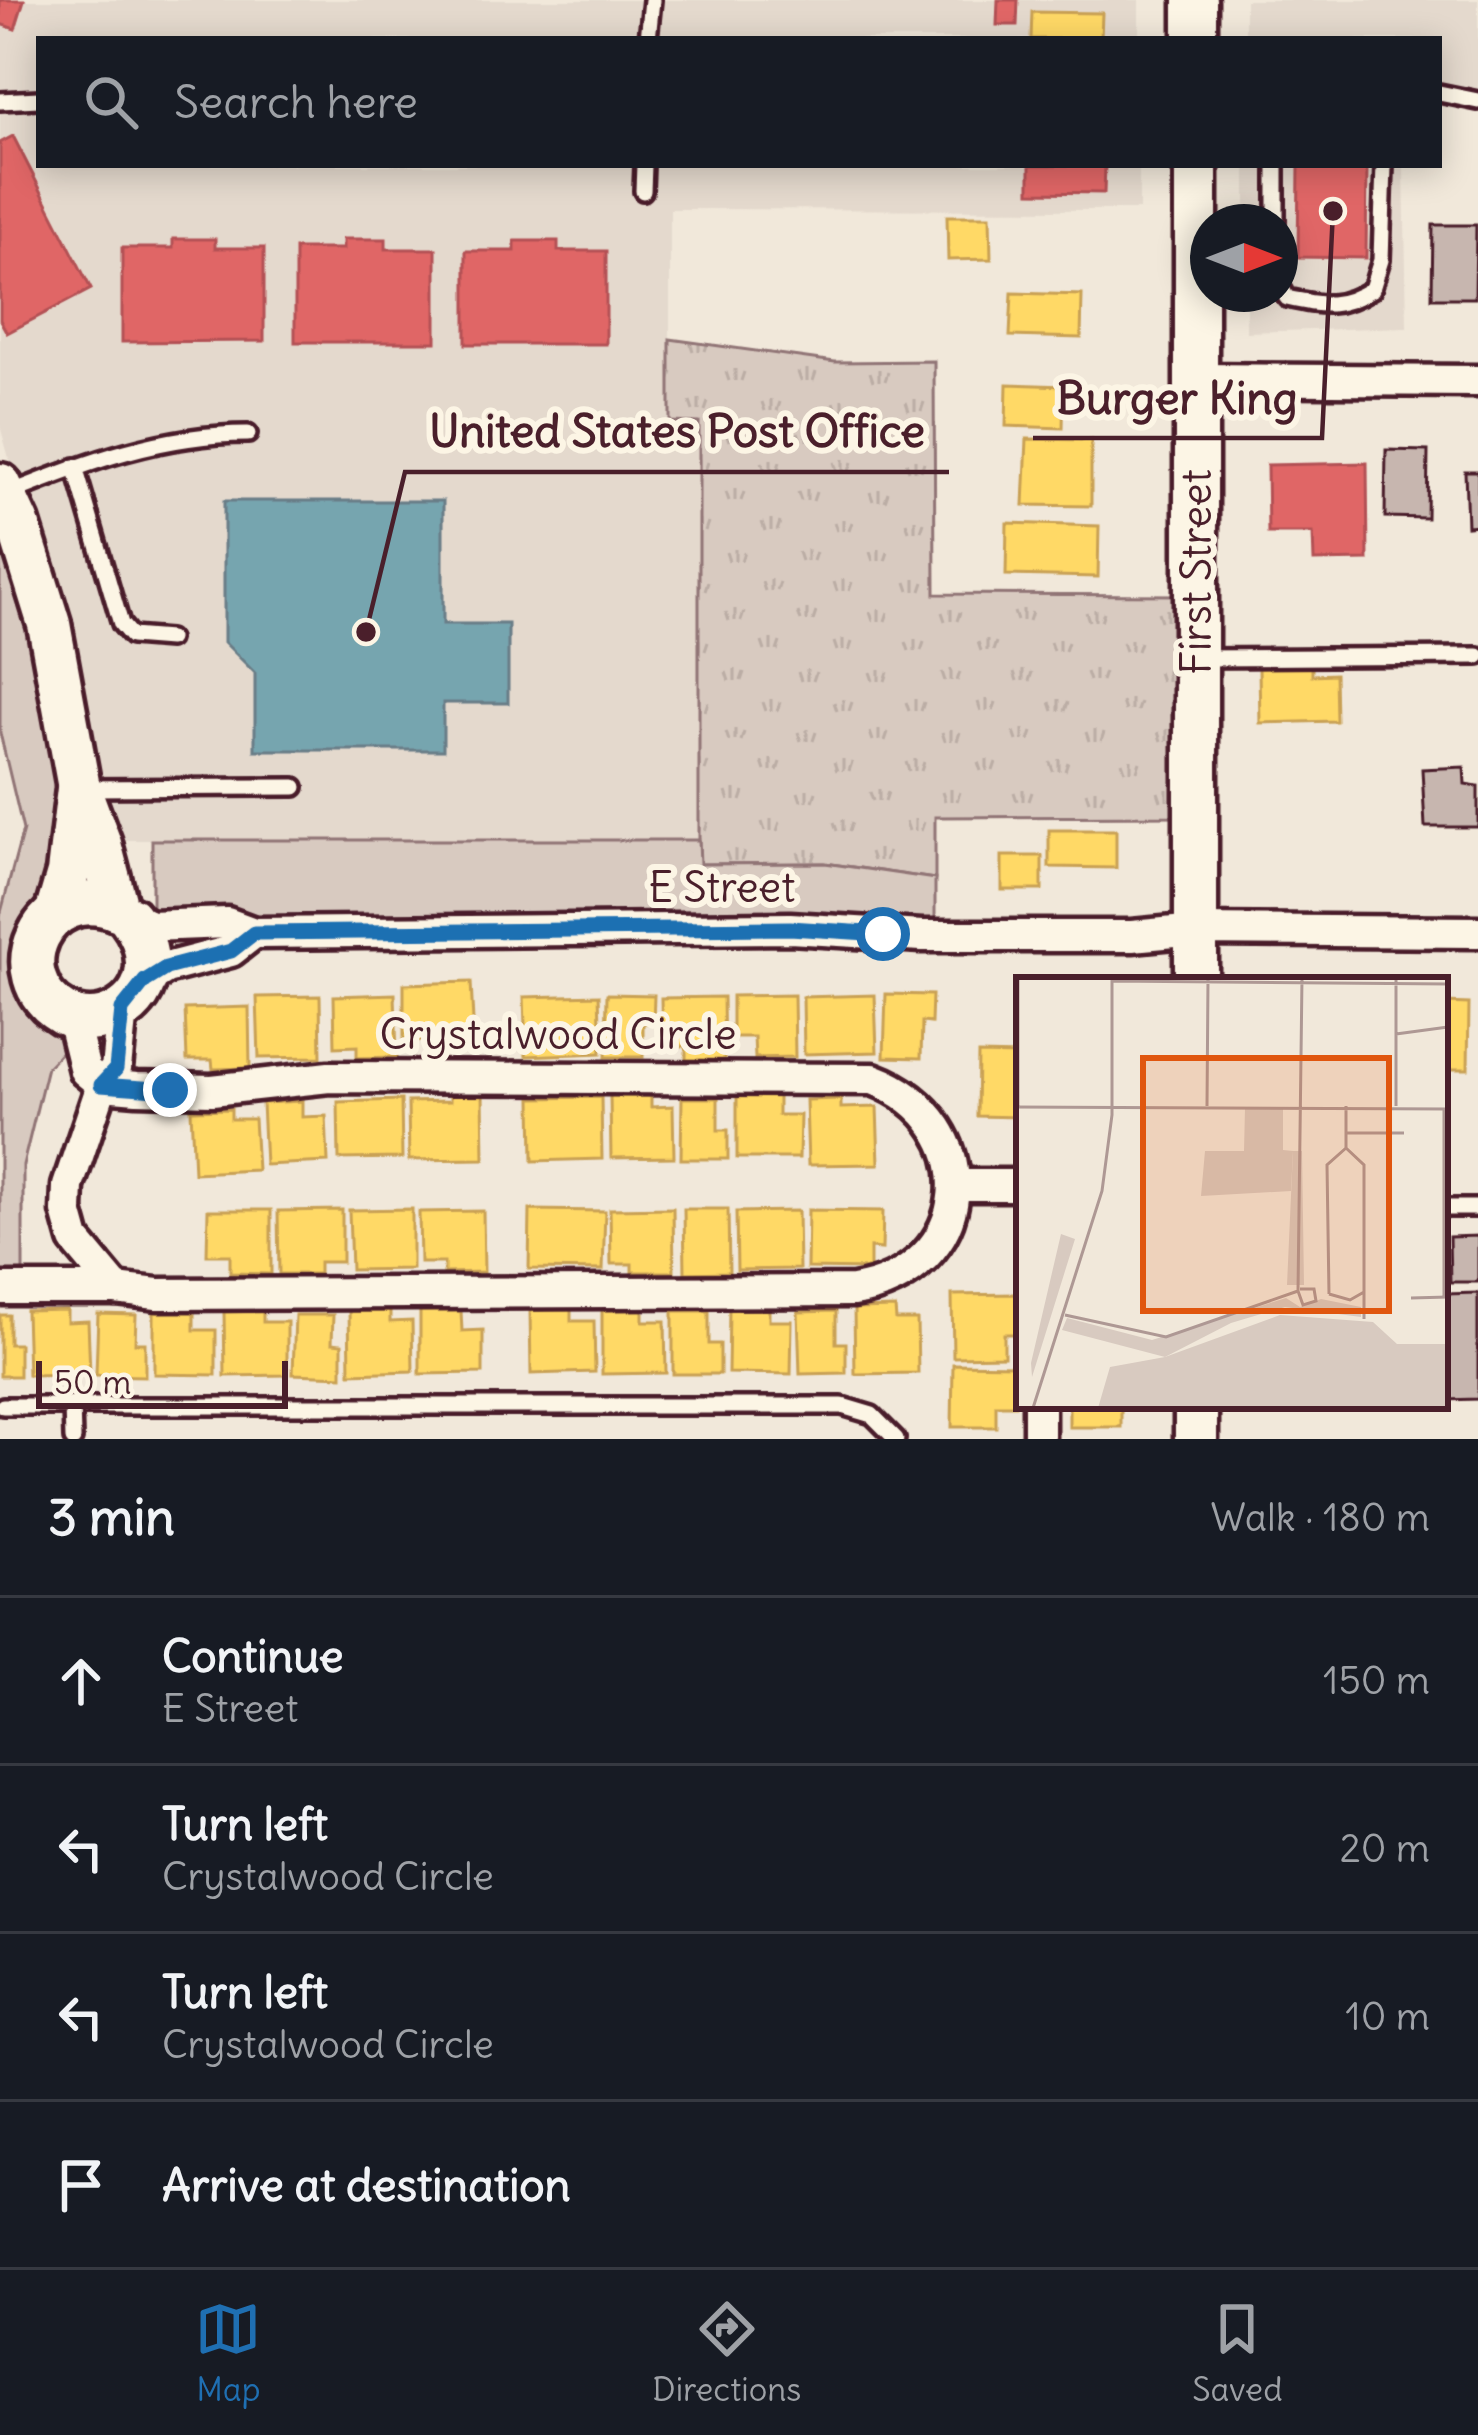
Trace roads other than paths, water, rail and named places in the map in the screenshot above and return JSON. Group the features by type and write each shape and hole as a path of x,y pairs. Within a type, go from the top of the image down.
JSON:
{"street":[{"path":"1195,0 1196,36"},
{"name":"First Street","path":"1196,168 1196,977"},
{"path":"1196,379 1478,380"},
{"path":"3,490 49,623 79,788 124,913 146,944 116,1069 101,1085 68,1186 75,1240 116,1289"},
{"path":"79,788 68,873 57,911 37,933 32,947 33,977 47,1002 72,1018 98,1019 133,996"},
{"path":"57,911 86,902 124,913"},
{"name":"E Street","path":"124,913 150,926 227,923 254,933 790,928 922,936 1132,936 1196,930 1478,932"},
{"name":"E Street","path":"133,996 166,968 231,951 254,933"},
{"path":"72,1018 85,1070 101,1085"},
{"name":"Crystalwood Circle","path":"101,1085 212,1090 329,1077 855,1076 891,1086 922,1107 946,1143 954,1185"},
{"path":"0,1289 116,1289 158,1294 853,1292 907,1274 935,1246 953,1204 954,1185 1016,1185"}],"lane":[{"path":"648,36 652,0"},
{"path":"1442,94 1478,101"},
{"path":"0,101 36,99"},
{"path":"643,191 644,168"},
{"path":"1276,168 1276,204"},
{"path":"1298,300 1349,303 1372,289 1381,260 1384,168"},
{"path":"3,490 169,440 248,434"},
{"path":"75,467 121,623 130,636 169,639"},
{"path":"1196,658 1478,656"},
{"path":"79,788 295,787"},
{"path":"72,1405 73,1439"},
{"path":"3,1406 842,1406 872,1415 896,1439"}],"place":[{"name":"Burger King","path":"1333,211"},
{"name":"United States Post Office","path":"366,632"}]}
